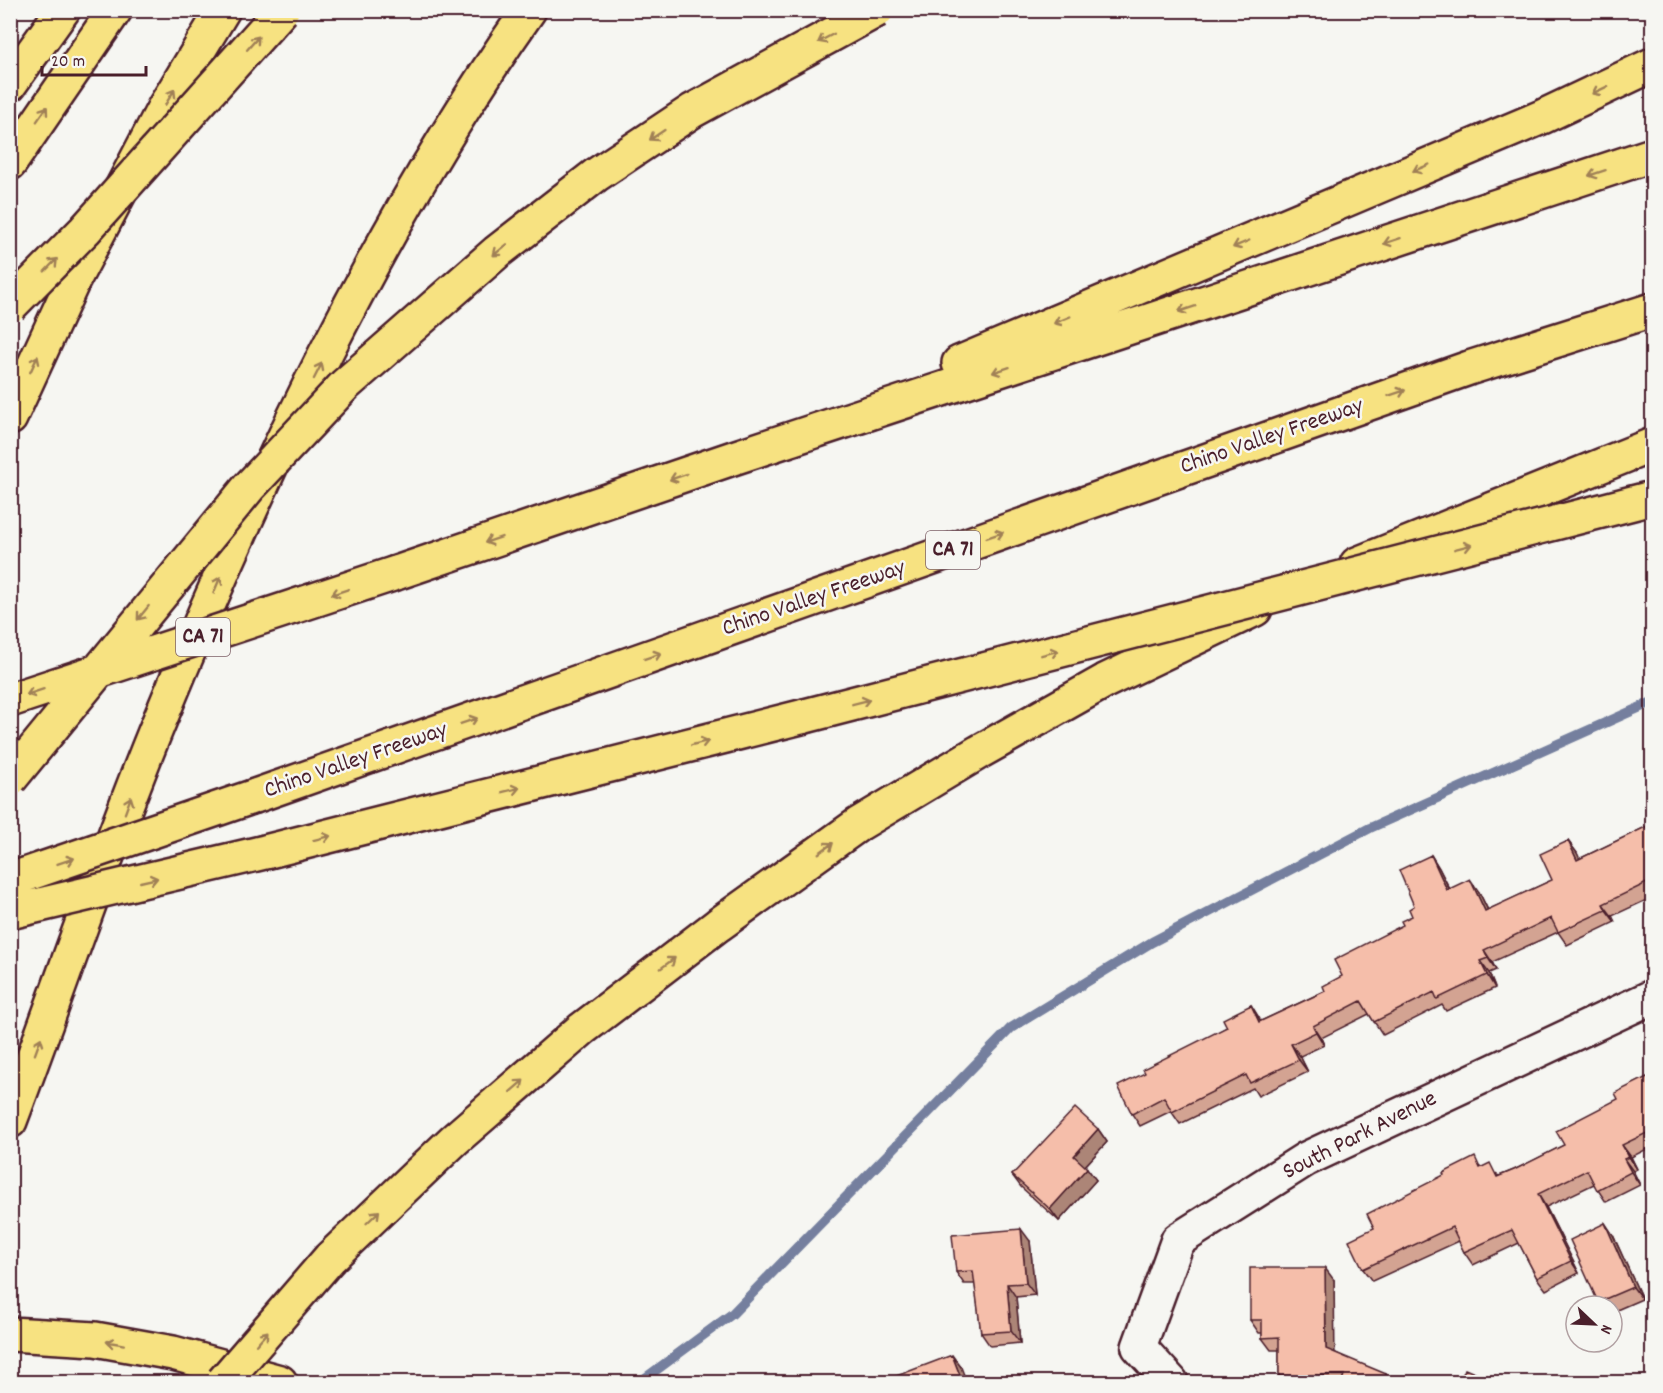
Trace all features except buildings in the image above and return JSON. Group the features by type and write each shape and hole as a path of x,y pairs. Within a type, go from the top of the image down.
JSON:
{"main road":[{"path":"10,84 63,10"},
{"path":"10,163 115,10"},
{"path":"10,418 72,283 165,106 223,10"},
{"path":"10,306 85,230 282,10"},
{"path":"10,1121 158,724 248,514 307,391 391,234 447,138 529,10"},
{"path":"10,778 249,487 345,385 497,252 596,175 692,111 878,10"},
{"path":"733,458 1542,117 1653,65"},
{"name":"CA 71","path":"10,700 396,573 733,458 1653,155"},
{"name":"Chino Valley Freeway","path":"10,880 255,796 1469,368 1653,310"},
{"path":"223,1383 330,1258 454,1140 582,1029 718,925 860,824 979,752 1105,681 1230,620 1405,543 1653,445"},
{"path":"10,912 265,852 805,716 1653,498"},
{"path":"10,1334 95,1339 173,1353 280,1383"}],"street":[{"name":"South Park Avenue","path":"1171,1383 1139,1347 1178,1240 1306,1159 1653,997"}],"waterway":[{"path":"640,1382 732,1314 1011,1028 1152,942 1370,828 1652,702"}]}
